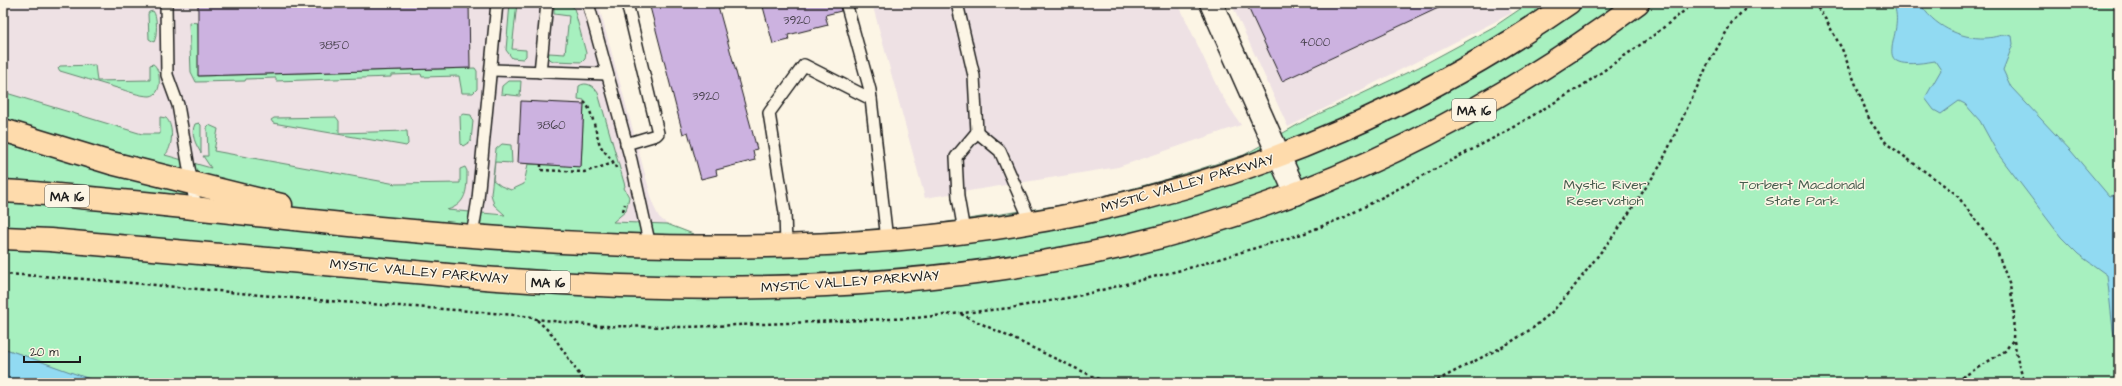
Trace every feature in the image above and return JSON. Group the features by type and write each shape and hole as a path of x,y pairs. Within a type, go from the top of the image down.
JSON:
{"highway":[{"name":"MYSTIC VALLEY PARKWAY","path":"3,191 196,208 362,226 561,243 650,246 786,245 887,240 964,231 1031,222 1144,198 1278,156 1354,124 1430,88 1497,50 1569,3"},
{"name":"MYSTIC VALLEY PARKWAY","path":"3,238 567,283 674,287 792,286 927,276 1055,260 1123,246 1215,221 1296,194 1375,160 1466,114 1554,62 1638,3"},
{"path":"3,130 111,163 362,226"}],"street":[{"path":"1211,3 1296,194"}],"lane":[{"path":"166,3 167,74 179,111 196,208"},
{"path":"472,236 478,199 492,70 497,3"},
{"path":"540,72 547,3"},
{"path":"588,3 626,144 650,246"},
{"path":"626,144 656,135 658,133 627,3"},
{"path":"846,3 871,99 887,240"},
{"path":"957,3 974,76 977,132 956,157 958,197 964,231"},
{"path":"786,245 785,213 769,113 804,65 871,99"},
{"path":"492,70 607,74"},
{"path":"977,132 1000,151 1031,222"}],"path":[{"path":"1432,383 1506,345 1533,328 1552,312 1570,292 1618,231 1656,173 1714,53 1732,22 1751,3"},
{"path":"1814,3 1826,20 1842,49 1870,120 1887,144 1956,194 1995,246 2010,286 2014,309 2014,340 2019,366 2025,383"},
{"path":"2115,3 2119,12"},
{"path":"541,164 541,170 576,173 614,163 600,145 589,108 584,102"},
{"path":"961,314 1107,383"},
{"path":"536,319 552,334 585,383"},
{"path":"1952,383 2005,351 2014,340"}],"shaded area":[{"path":"3,3 598,3 654,207 659,217 667,224 611,222 444,210 217,170 3,116"},
{"path":"872,3 1178,3 1219,91 1241,125 1118,167 925,198"},
{"path":"1231,3 1507,3 1512,13 1288,127"}],"green space":[{"path":"510,3 517,3 512,49 526,50 526,56 523,59 512,58 506,50"},
{"path":"557,3 569,4 574,8 586,53 585,59 582,62 553,61 548,58 549,53 565,54 569,16 554,14 554,6"},
{"name":"Mystic River Reservation","path":"1529,3 2119,3 2119,383 99,383 3,348 3,92 142,134 160,134 160,117 166,118 169,121 172,136 170,147 165,155 211,168 203,156 208,156 207,127 209,125 218,129 214,151 396,184 460,183 460,169 465,167 467,171 466,190 462,200 459,204 447,210 505,215 494,205 491,194 496,149 502,144 511,145 512,163 495,162 493,180 501,186 511,190 524,184 528,164 581,166 584,100 578,99 579,86 587,84 592,86 598,93 625,186 624,188 629,197 626,211 613,222 667,224 701,237 799,234 921,226 1082,202 1168,179 1244,155 1308,119 1419,67 1495,26"},
{"path":"153,11 156,17 156,36 154,42 149,39 148,14 149,12"},
{"path":"189,22 198,23 199,76 475,68 477,71 477,89 473,93 462,93 459,76 422,77 421,74 391,75 391,77 276,81 276,78 246,79 245,81 196,82 191,72"},
{"path":"153,64 159,75 159,86 157,91 150,96 138,94 60,71 58,68 60,66 95,65 97,81 150,80 150,65"},
{"path":"508,81 521,81 520,96 501,94 502,86"},
{"path":"463,114 471,115 473,121 471,141 463,146 461,144 460,116"},
{"path":"336,117 339,121 339,133 407,131 408,144 406,146 273,123 271,120 274,118"},
{"path":"199,123 201,125 201,153 193,135 195,124"}],"water":[{"path":"1893,3 1920,3 1925,11 1939,24 1966,36 1989,38 2005,35 2012,36 2013,44 2003,70 2011,87 2071,151 2109,196 2119,194 2119,357 2113,330 2107,275 2078,254 2061,237 1998,154 1980,121 1965,104 1959,101 1941,114 1934,110 1925,98 1941,70 1935,61 1912,64 1899,62 1893,57 1892,49 1896,28 1896,16"},
{"path":"3,348 87,378 99,383 3,383"}],"building":[{"path":"198,3 469,3 470,68 198,76"},
{"path":"649,3 714,3 715,7 718,6 757,149 753,150 755,160 716,170 717,175 701,179 688,132 683,134"},
{"path":"762,3 839,3 841,11 825,15 828,25 788,35 789,40 773,44"},
{"path":"1246,3 1449,3 1282,81"},
{"path":"521,101 584,104 581,167 518,163"}],"park label":[{"name":"Torbert Macdonald State Park","path":"1802,192"}]}
